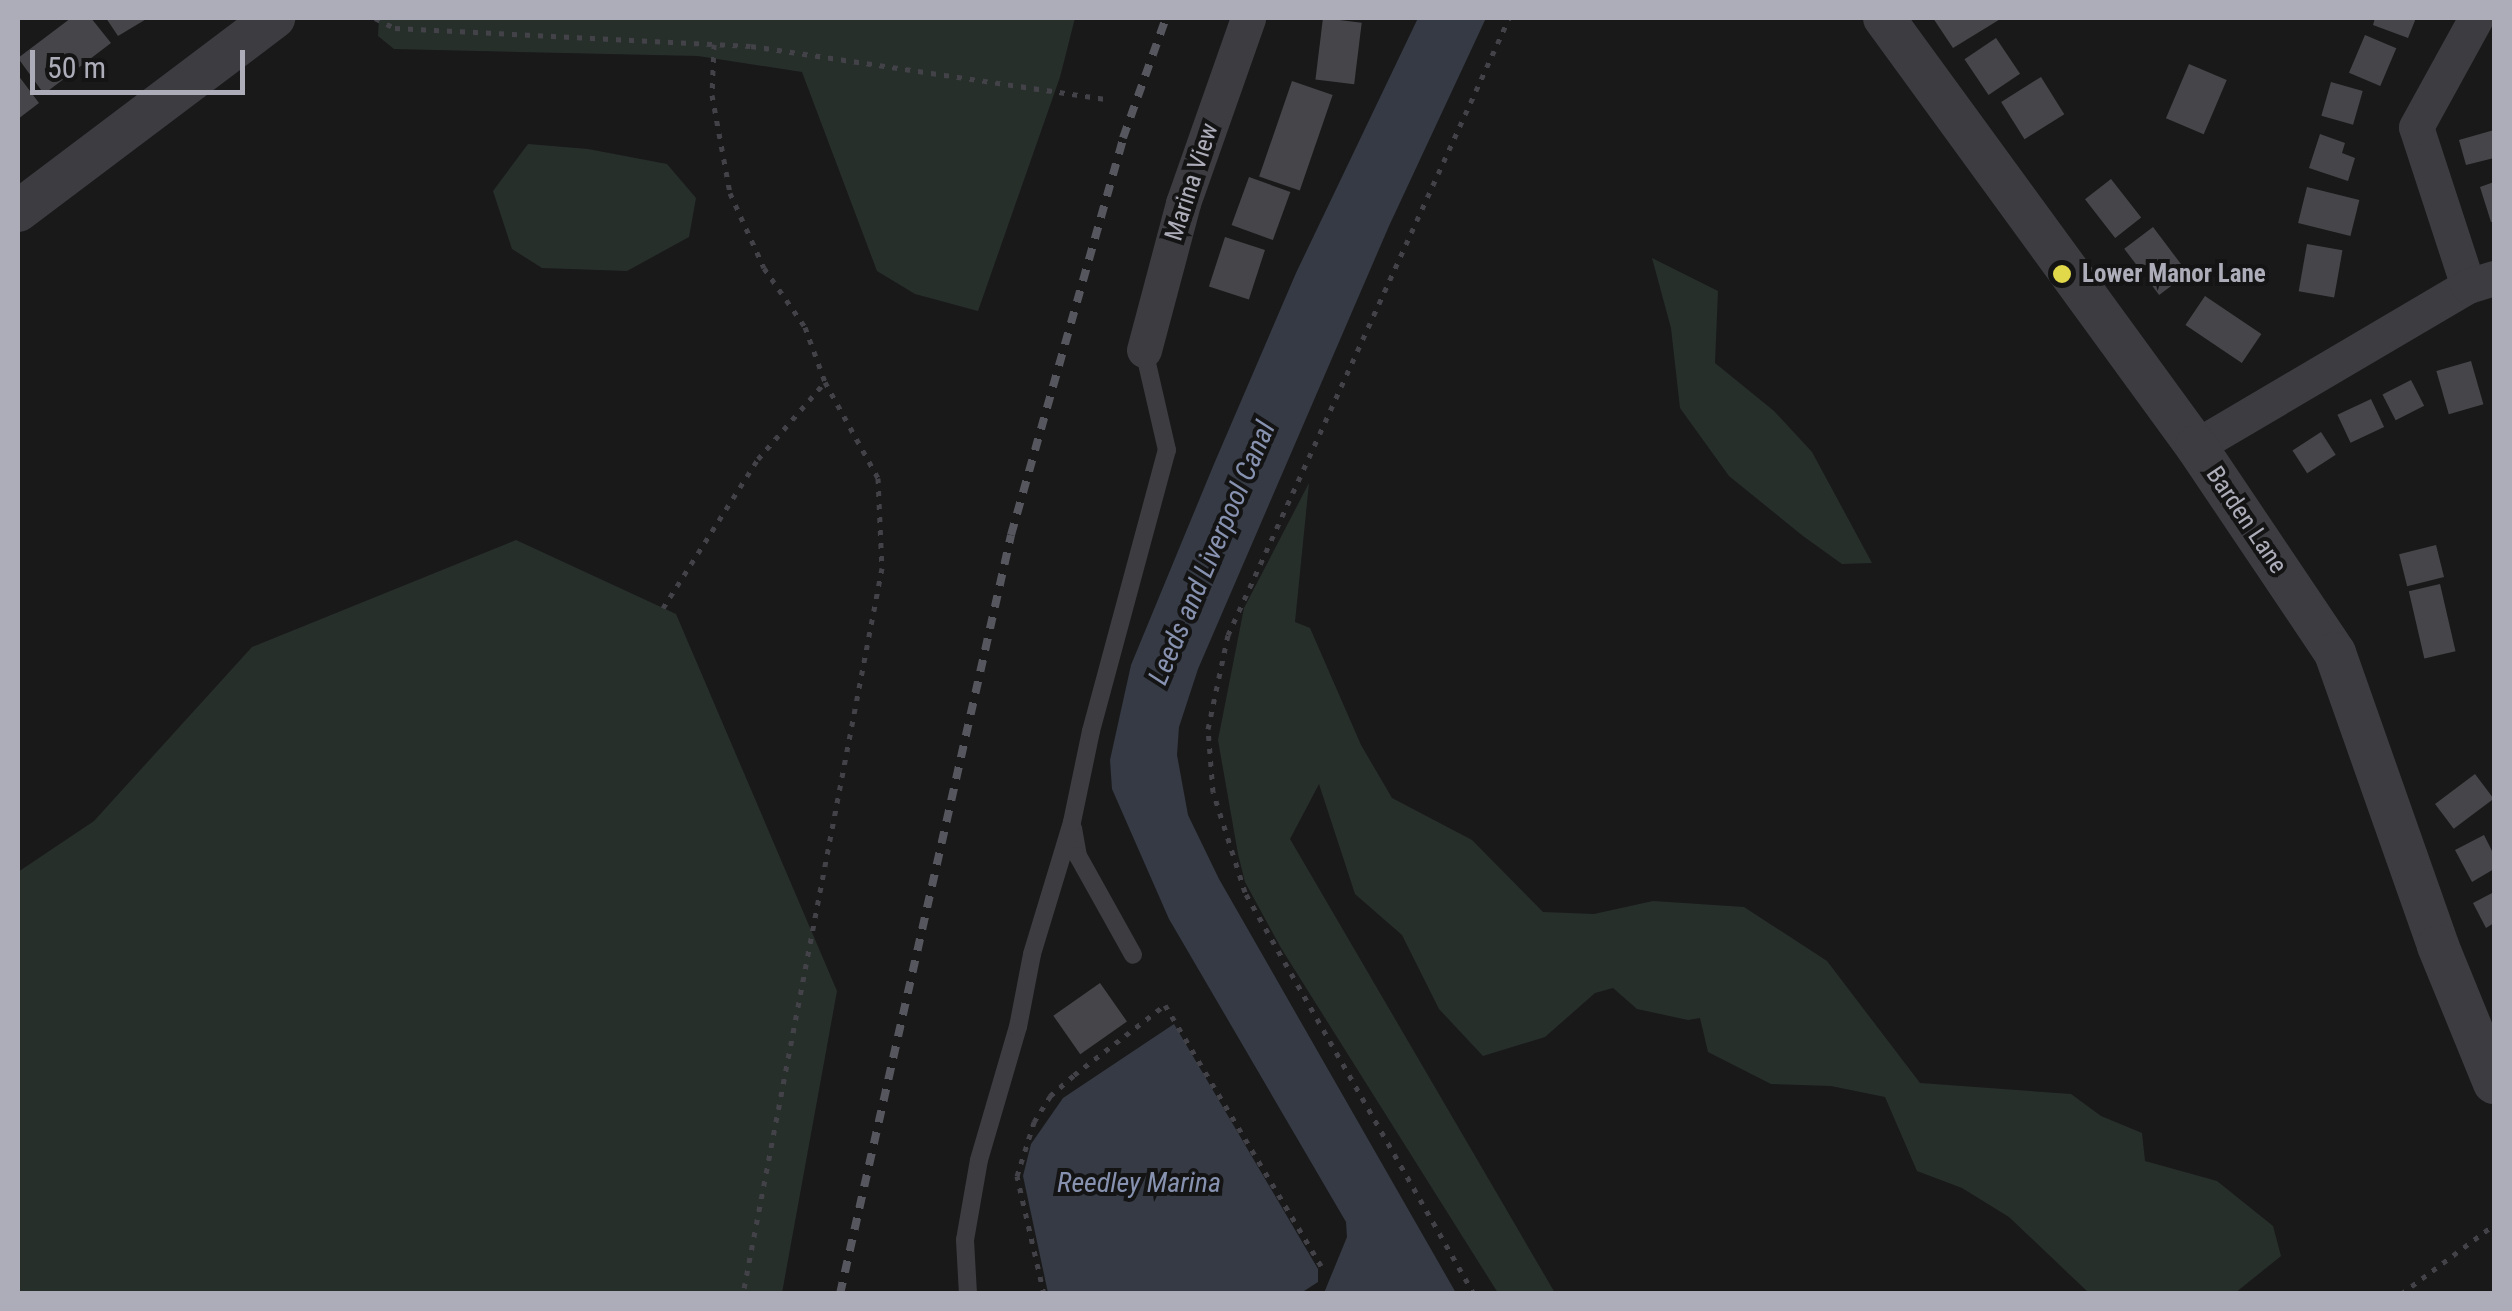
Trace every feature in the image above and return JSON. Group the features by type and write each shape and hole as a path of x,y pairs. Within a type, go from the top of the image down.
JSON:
{"street":[{"path":"18,211 274,18"},
{"name":"Marina View","path":"1144,350 1183,203 1248,18"},
{"name":"Barden Lane","path":"1884,18 2196,446 2335,652 2438,946 2494,1083"},
{"path":"2196,446 2481,282 2416,127 2476,18"}],"lane":[{"path":"968,1294 965,1240 979,1160 1018,1027 1032,954 1072,822 1091,731 1167,450 1144,350"},
{"path":"1072,822 1078,856 1133,956"}],"path":[{"path":"376,18 395,28 714,44 1029,84 1106,99"},
{"path":"1474,1294 1245,892 1214,792 1208,729 1228,635 1510,18"},
{"path":"714,44 712,95 730,193 764,268 805,328 826,382 878,478 882,568 743,1294"},
{"path":"663,608 758,459 826,382"},
{"path":"1044,1294 1017,1176 1034,1122 1050,1096 1165,1005 1321,1266"},
{"path":"2401,1294 2494,1224"}],"shaded area":[{"path":"379,18 1075,18 1060,77 978,311 915,294 877,271 802,72 698,56 394,49 378,36"},
{"path":"528,144 588,149 667,164 696,198 689,237 627,271 542,268 512,249 493,191"},
{"path":"1652,258 1718,291 1715,363 1774,411 1812,452 1872,563 1842,564 1729,476 1680,408 1671,328"},
{"path":"1309,483 1295,622 1310,628 1361,745 1392,798 1472,840 1543,912 1594,914 1653,901 1744,907 1827,961 1920,1083 2071,1094 2101,1116 2142,1133 2145,1161 2217,1181 2273,1226 2281,1256 2235,1293 2089,1293 2009,1217 1962,1188 1917,1171 1885,1097 1831,1086 1771,1084 1708,1052 1700,1018 1688,1020 1637,1009 1613,988 1595,993 1545,1037 1483,1056 1439,1009 1402,935 1355,894 1319,784 1290,839 1555,1293 1498,1293 1281,948 1245,882 1238,854 1218,740 1244,608"},
{"path":"516,540 676,614 837,991 782,1293 18,1293 18,872 94,821 252,647"}],"water":[{"name":"Leeds and Liverpool Canal","path":"1418,18 1486,18 1389,226 1198,669 1179,727 1177,755 1188,815 1219,879 1456,1293 1324,1293 1347,1237 1346,1222 1169,919 1112,789 1110,760 1131,665 1214,464 1296,273"},
{"name":"Reedley Marina","path":"1174,1024 1318,1269 1318,1282 1301,1293 1048,1293 1023,1176 1031,1144 1063,1098"}],"building":[{"path":"71,18 91,18 111,43 44,94 18,58"},
{"path":"106,18 148,18 118,36"},
{"path":"1323,18 1362,23 1354,84 1315,80"},
{"path":"1933,18 2002,18 1953,48"},
{"path":"2375,18 2416,18 2408,38 2373,25"},
{"path":"2365,35 2396,48 2380,86 2349,73"},
{"path":"1996,38 2020,74 1989,95 1964,59"},
{"path":"2189,64 2227,80 2204,134 2166,118"},
{"path":"18,75 39,103 18,119"},
{"path":"2041,77 2064,114 2024,139 2001,102"},
{"path":"1292,81 1333,95 1300,190 1259,176"},
{"path":"2331,82 2363,91 2353,125 2321,116"},
{"path":"2494,130 2494,158 2466,165 2459,140"},
{"path":"2320,134 2345,143 2342,153 2355,158 2348,181 2309,168"},
{"path":"1249,177 1290,192 1273,240 1232,225"},
{"path":"2111,179 2141,218 2115,238 2085,199"},
{"path":"2494,182 2494,221 2491,222 2480,187"},
{"path":"2307,187 2359,200 2350,236 2298,223"},
{"path":"2153,227 2188,273 2159,295 2124,249"},
{"path":"1225,237 1265,250 1249,299 1209,286"},
{"path":"2307,244 2342,250 2334,298 2299,291"},
{"path":"2205,296 2261,334 2242,363 2185,325"},
{"path":"2471,361 2483,404 2449,414 2436,371"},
{"path":"2411,380 2424,406 2396,420 2382,395"},
{"path":"2371,399 2384,427 2351,443 2337,415"},
{"path":"2321,432 2336,455 2307,473 2292,451"},
{"path":"2436,545 2444,577 2407,586 2399,554"},
{"path":"2440,584 2456,651 2424,658 2409,591"},
{"path":"2475,774 2494,799 2454,829 2435,804"},
{"path":"2484,835 2494,855 2494,869 2472,882 2455,850"},
{"path":"2494,892 2494,923 2486,928 2473,903"},
{"path":"1100,983 1127,1022 1080,1054 1053,1016"}],"railway":[{"path":"840,1294 1011,535 1123,138 1166,18"}],"place":[{"name":"Lower Manor Lane","path":"2062,274"}]}
